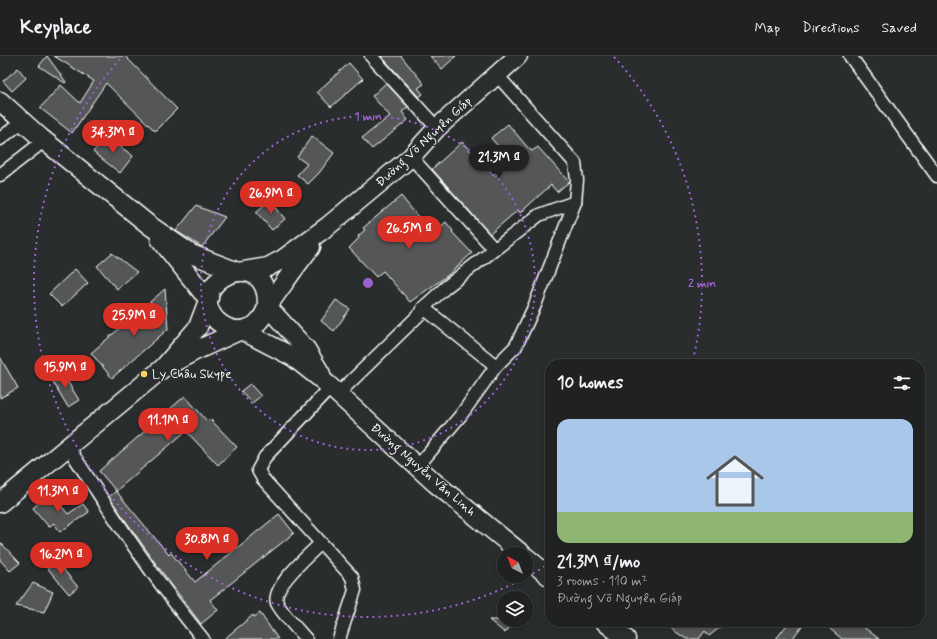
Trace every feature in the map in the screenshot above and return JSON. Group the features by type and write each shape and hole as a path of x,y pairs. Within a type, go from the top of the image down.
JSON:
{"main road":[{"name":"Đường Võ Nguyên Giáp","path":"238,272 268,267 283,259 328,226 411,157 437,128 518,56"},
{"path":"0,101 149,225 191,254 238,272 252,274 260,280 265,288 268,297 268,306 259,322 250,328 240,330 163,368"},
{"path":"149,225 202,292 209,298 210,308 214,318 221,325 230,329 240,330"},
{"name":"Đường Võ Nguyên Giáp","path":"268,306 293,268 328,226"},
{"path":"0,503 163,368 198,327 212,289 218,280 225,275 238,272"},
{"name":"Đường Nguyễn Văn Linh","path":"268,306 306,349 332,388"},
{"name":"Đường Nguyễn Văn Linh","path":"240,330 293,357 332,388 435,483 513,547"},
{"path":"533,563 545,573"},
{"path":"611,627 626,639"}],"street":[{"path":"371,56 437,128"},
{"path":"850,56 937,176"},
{"path":"418,466 461,415 496,366 516,346 535,305 575,202 577,180 575,163 497,75"},
{"path":"0,139 23,121"},
{"path":"0,175 45,140"},
{"path":"411,157 494,249"},
{"path":"339,639 355,590 352,577 262,479 258,470 265,457 332,388 425,309 423,308 446,287 539,215 575,202"},
{"path":"425,309 496,366"},
{"path":"68,447 118,524 183,614 203,639"},
{"path":"306,639 277,603 277,592 284,581 321,543"}],"building":[{"path":"47,56 66,82 65,83 39,66"},
{"path":"54,56 125,56 177,109 155,131 106,83 72,133 40,108 61,85 80,103 94,81"},
{"path":"381,56 401,56 424,84 418,88 423,94 419,97"},
{"path":"430,56 456,56 442,69"},
{"path":"349,63 363,79 331,107 317,92"},
{"path":"18,68 26,78 12,91 3,81"},
{"path":"386,83 408,107 402,112 408,120 372,149 362,138 390,116 372,96"},
{"path":"508,124 529,149 532,151 538,147 569,182 557,192 551,185 520,213 518,210 490,234 432,169 462,142 495,176 511,162 491,138"},
{"path":"106,136 133,156 120,173 93,152"},
{"path":"312,136 334,153 319,173 308,184 297,175 307,164 297,157"},
{"path":"401,196 432,234 446,222 453,231 452,232 472,253 448,275 410,302 383,271 376,277 349,248 359,238 358,236 365,230 363,228"},
{"path":"270,200 285,219 272,230 256,212"},
{"path":"196,206 225,217 202,247 176,231"},
{"path":"112,253 137,272 117,289 97,266"},
{"path":"75,269 88,283 62,307 49,294"},
{"path":"165,289 168,329 112,378 91,353"},
{"path":"336,300 350,309 334,331 321,321"},
{"path":"0,357 18,388 0,398"},
{"path":"61,371 79,400 68,407 50,377"},
{"path":"250,384 261,396 252,403 241,391"},
{"path":"185,396 207,421 210,419 237,447 218,465 186,431 116,491 99,471"},
{"path":"116,491 169,555 171,553 195,582 279,514 294,533 210,600 218,610 201,624 156,564 109,497"},
{"path":"50,493 68,514 83,504 89,512 60,532 54,523 49,527 33,508"},
{"path":"0,542 20,563 10,571 0,560"},
{"path":"53,557 78,587 69,594 44,564"},
{"path":"33,583 53,592 44,612 16,606"},
{"path":"260,613 278,639 224,639 253,615 254,617"},
{"path":"489,620 497,620 497,626"},
{"path":"498,627 510,627 505,633"},
{"path":"669,627 721,627 709,636 705,631 699,639 686,639"},
{"path":"785,627 801,627 792,639 776,639"},
{"path":"828,627 863,627 879,639 842,639"}],"place":[{"name":"Ly Châu Skype","path":"144,374"}]}
